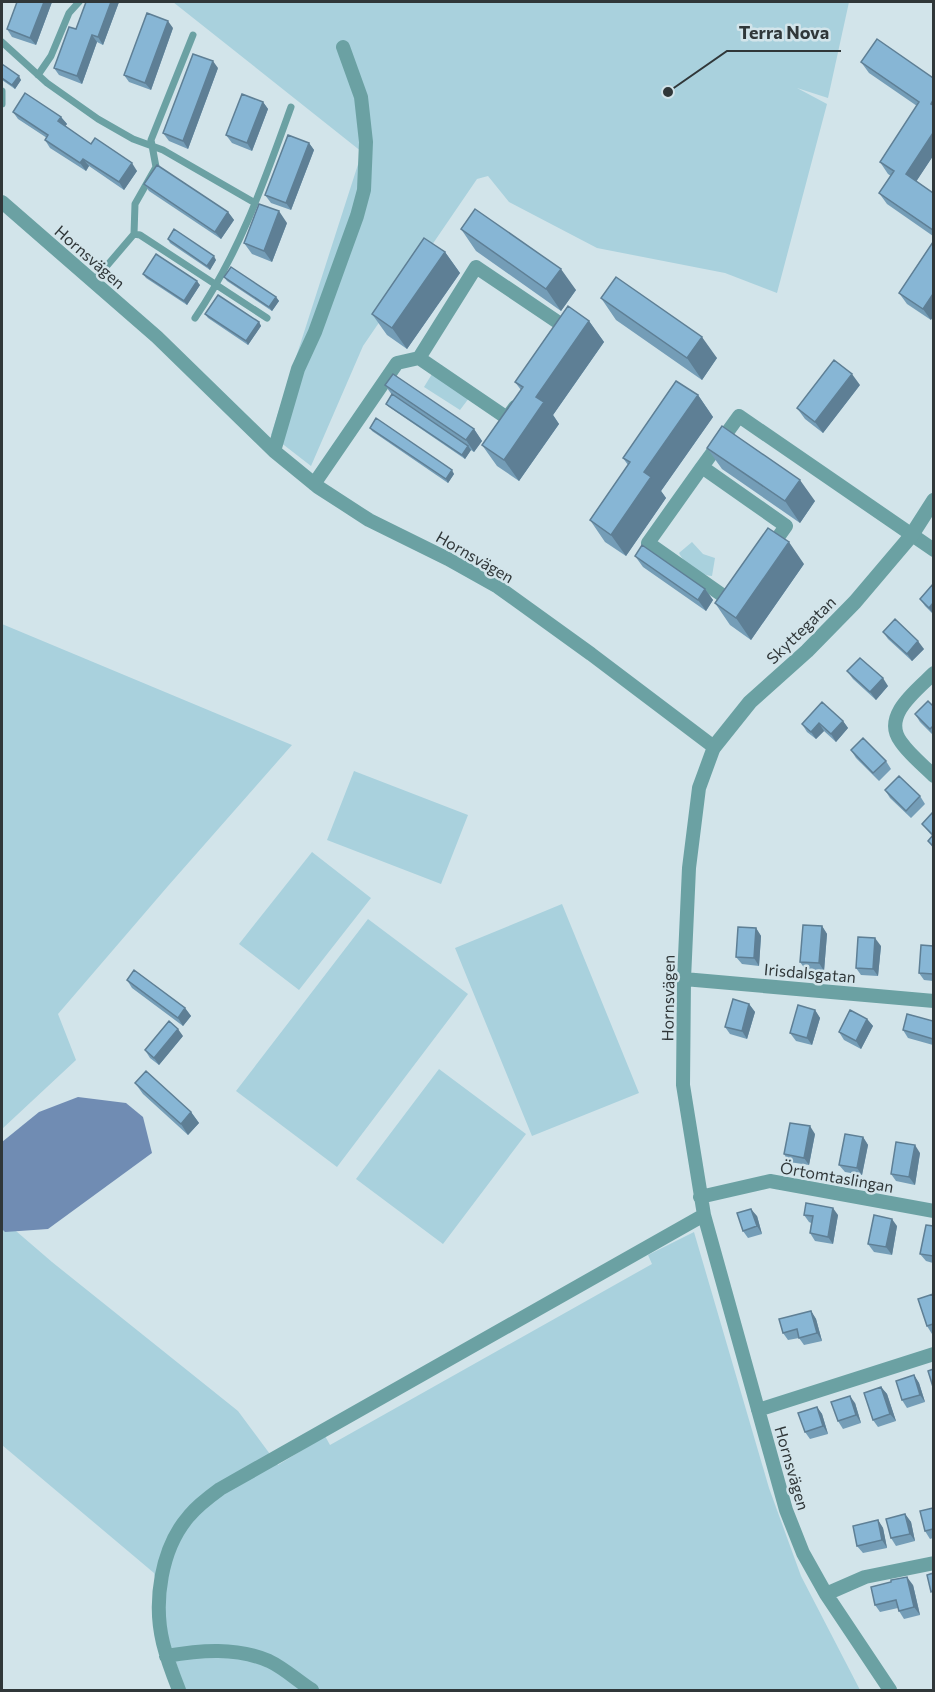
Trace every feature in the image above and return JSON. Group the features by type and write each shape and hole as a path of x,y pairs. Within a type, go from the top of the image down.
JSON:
{"street":[{"path":"274,451 298,369 315,332 357,216 364,190 366,142 361,98 343,47"},
{"name":"Hornsvägen","path":"2,202 157,338 274,451 315,484 369,520 448,559 498,587 714,747 699,788 689,868 684,979 683,1085 700,1197 786,1510 803,1553 826,1594 890,1690"},
{"path":"315,484 397,363 419,358 476,267 568,329 556,346"},
{"path":"419,358 507,418 525,391"},
{"path":"702,467 786,526 732,602 648,543 702,467 739,416 933,550"},
{"name":"Skyttegatan","path":"714,747 750,702 807,651 855,602 911,536 933,500"},
{"path":"933,673 899,711 894,720 899,741 933,776"},
{"name":"Irisdalsgatan","path":"684,979 933,1001"},
{"name":"Örtomtaslingan","path":"700,1197 770,1181 933,1211"},
{"path":"179,1690 166,1656 160,1624 159,1600 167,1554 188,1517 201,1503 220,1489 704,1215"},
{"path":"758,1410 933,1354"},
{"path":"826,1594 865,1577 933,1563"},
{"path":"166,1656 194,1651 220,1651 256,1657 270,1662 312,1690"}],"lane":[{"path":"38,75 51,56 69,13 80,2"},
{"path":"93,282 134,234 135,204 156,167 152,140 193,35"},
{"path":"2,42 38,75 98,119 133,139 152,144 255,203"},
{"path":"2,91 2,104"},
{"path":"195,318 217,286 240,241 291,107"},
{"path":"134,234 140,235 267,318"}],"shaded area":[{"path":"173,2 849,2 828,98 797,88 827,104 777,293 725,273 597,248 509,202 488,176 477,179 363,346 311,466 271,435 362,152"},
{"path":"432,374 469,398 460,410 424,387"},
{"path":"692,542 703,554 715,558 712,576 688,565 681,557 679,553"},
{"path":"2,624 292,745 58,1014 76,1060 2,1129"},
{"path":"354,771 468,815 441,884 327,840"},
{"path":"312,852 371,898 299,990 239,944"},
{"path":"562,904 639,1093 532,1136 455,948"},
{"path":"368,919 468,994 337,1167 236,1091"},
{"path":"439,1069 526,1134 443,1244 356,1179"},
{"path":"78,1097 126,1103 143,1117 152,1153 48,1229 5,1232 2,1229 2,1142 39,1112"},
{"path":"2,1219 52,1262 238,1411 278,1465 325,1436 330,1445 652,1264 648,1255 694,1232 769,1488 801,1576 860,1690 185,1690 168,1638 154,1573 2,1445"}],"building":[{"path":"17,2 44,2 30,38 7,29"},
{"path":"86,2 111,2 98,37 92,35 77,76 54,68 69,27 76,29"},
{"path":"147,13 168,21 145,83 124,75"},
{"path":"877,39 933,78 931,104 933,105 933,133 906,174 933,193 933,230 879,193 894,171 880,162 919,102 861,62"},
{"path":"193,54 213,61 183,141 163,133"},
{"path":"2,64 19,76 12,85 2,78"},
{"path":"25,93 61,117 58,121 91,144 95,138 132,163 119,182 83,159 80,163 45,140 48,135 13,112"},
{"path":"242,94 263,102 247,143 226,135"},
{"path":"288,135 309,143 286,203 265,195"},
{"path":"157,165 228,212 215,232 144,184"},
{"path":"259,204 279,211 264,251 244,243"},
{"path":"475,209 561,269 546,289 461,229"},
{"path":"174,229 214,256 207,266 168,239"},
{"path":"424,238 445,252 392,328 372,314"},
{"path":"933,242 933,294 923,309 899,293"},
{"path":"156,254 197,281 184,301 143,274"},
{"path":"231,267 276,297 269,307 224,277"},
{"path":"616,277 702,337 687,358 601,298"},
{"path":"218,295 259,322 246,341 205,314"},
{"path":"568,306 589,321 536,397 544,402 504,460 482,445 523,387 515,382"},
{"path":"834,360 852,374 815,422 797,408"},
{"path":"393,374 474,429 466,440 385,385"},
{"path":"676,381 698,395 644,472 651,477 611,535 590,520 630,462 623,458"},
{"path":"392,394 468,446 462,455 386,404"},
{"path":"376,418 452,470 446,479 370,428"},
{"path":"722,426 800,480 785,501 707,448"},
{"path":"768,528 789,542 736,618 715,603"},
{"path":"642,545 705,589 698,600 635,556"},
{"path":"933,584 933,603 929,608 920,599"},
{"path":"895,619 918,641 907,654 883,632"},
{"path":"860,658 883,678 870,692 847,671"},
{"path":"928,701 933,706 933,726 930,729 915,714"},
{"path":"822,702 843,721 831,734 819,723 811,732 802,724"},
{"path":"863,738 886,761 873,773 851,750"},
{"path":"899,776 920,796 906,811 885,790"},
{"path":"933,812 933,835 922,824"},
{"path":"933,835 933,846 928,841"},
{"path":"803,925 822,926 819,963 800,962"},
{"path":"738,927 756,928 754,958 736,957"},
{"path":"858,937 875,938 873,969 856,968"},
{"path":"921,945 933,946 933,974 919,973"},
{"path":"134,970 185,1008 178,1018 127,980"},
{"path":"733,999 749,1004 742,1031 725,1027"},
{"path":"798,1005 815,1010 807,1038 790,1033"},
{"path":"850,1010 867,1019 856,1041 839,1032"},
{"path":"907,1014 933,1021 933,1039 903,1030"},
{"path":"169,1021 178,1029 154,1058 145,1050"},
{"path":"146,1071 191,1112 181,1124 135,1083"},
{"path":"790,1123 810,1126 804,1158 784,1154"},
{"path":"845,1134 863,1137 857,1168 839,1165"},
{"path":"896,1142 915,1145 909,1177 891,1174"},
{"path":"806,1203 833,1208 828,1237 810,1233 813,1216 804,1215"},
{"path":"751,1209 757,1226 743,1231 737,1213"},
{"path":"874,1215 892,1219 886,1247 868,1244"},
{"path":"926,1225 933,1226 933,1256 920,1254"},
{"path":"933,1294 933,1324 927,1326 918,1299"},
{"path":"811,1311 817,1333 799,1338 797,1329 783,1333 779,1319"},
{"path":"933,1369 933,1387 928,1371"},
{"path":"914,1375 920,1395 902,1400 896,1381"},
{"path":"881,1387 890,1414 873,1420 864,1393"},
{"path":"850,1396 856,1415 838,1421 831,1402"},
{"path":"817,1407 823,1426 805,1432 798,1413"},
{"path":"933,1508 933,1529 925,1531 920,1511"},
{"path":"905,1514 910,1534 891,1538 886,1519"},
{"path":"878,1520 882,1540 857,1546 853,1526"},
{"path":"933,1573 933,1591 931,1592 927,1575"},
{"path":"907,1577 914,1607 899,1611 896,1600 875,1605 871,1587"}],"place":[{"name":"Terra Nova","path":"668,92"}]}
